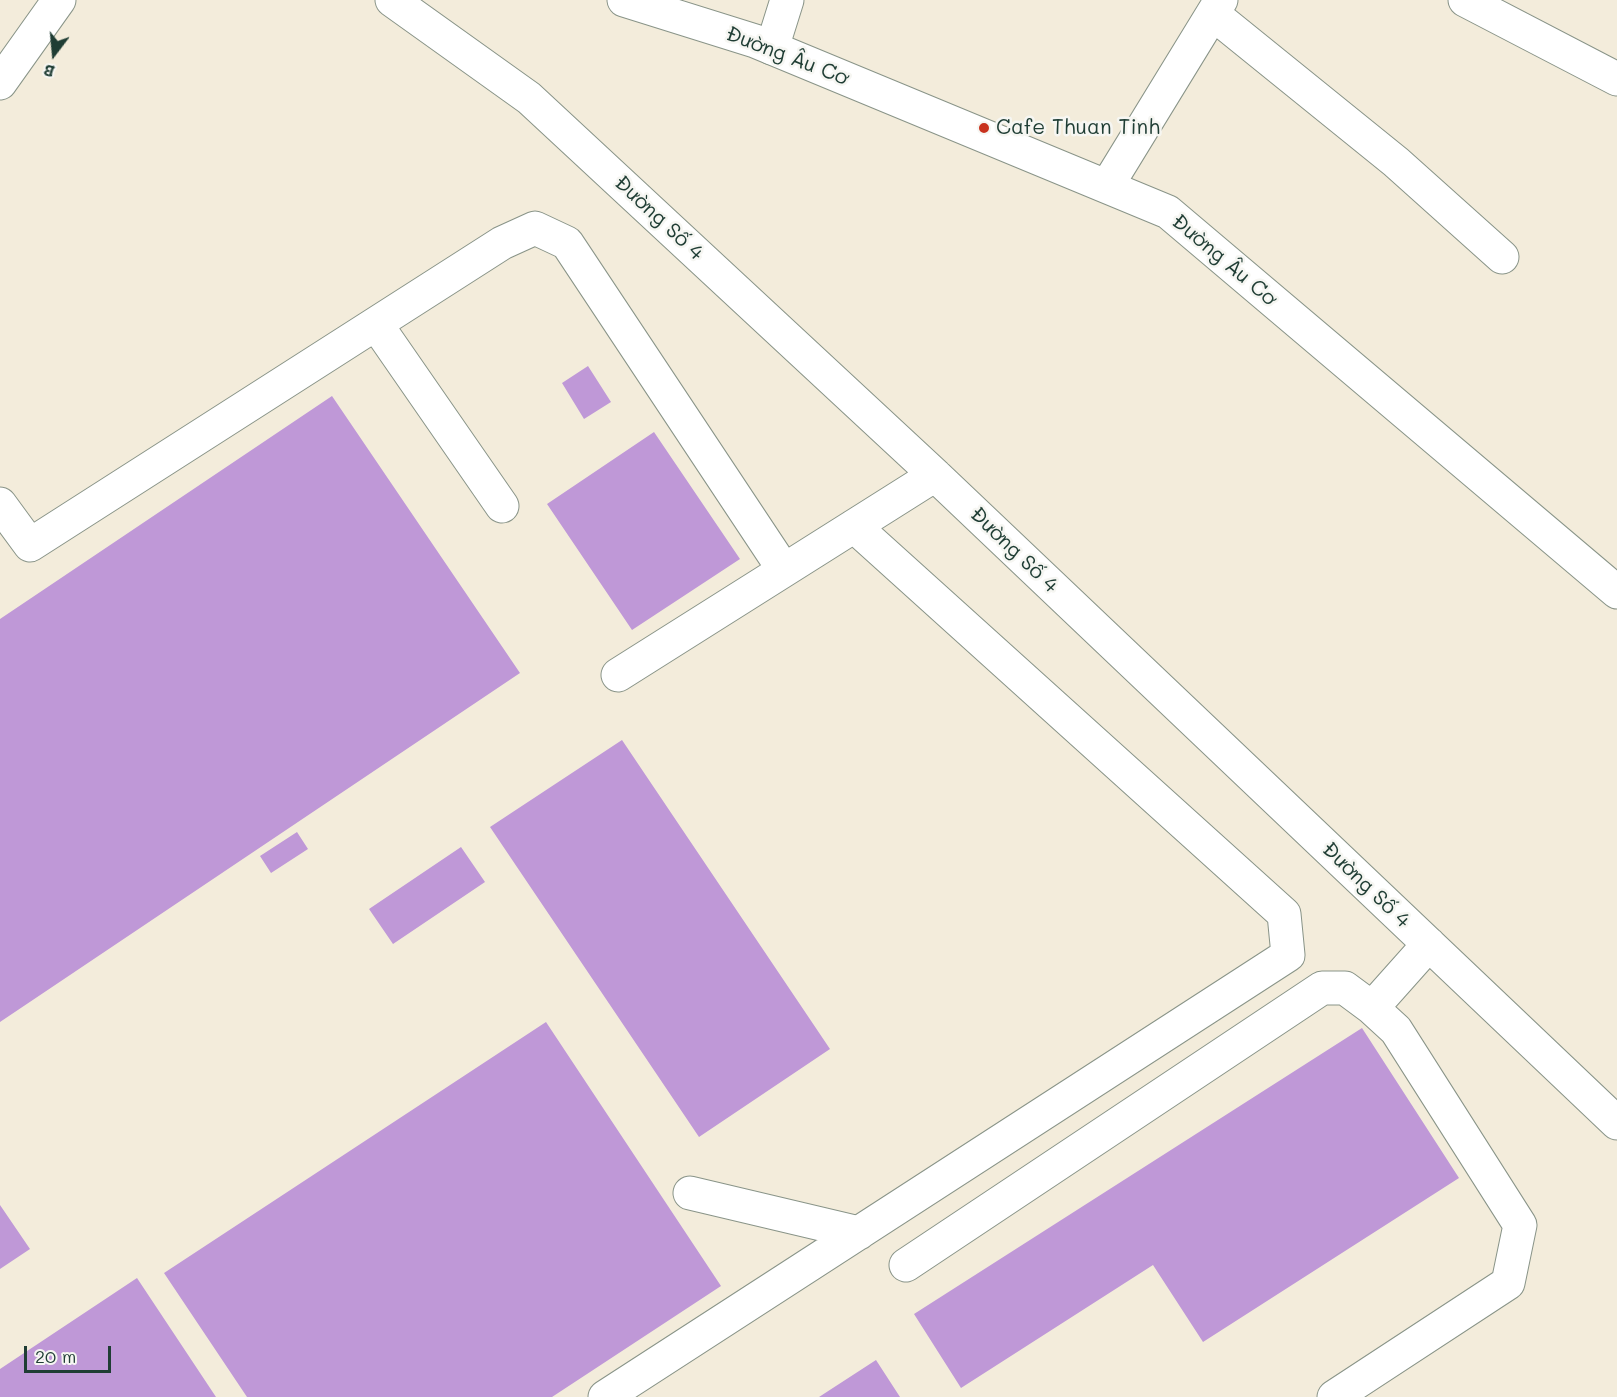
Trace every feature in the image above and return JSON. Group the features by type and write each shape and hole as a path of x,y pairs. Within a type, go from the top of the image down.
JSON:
{"street":[{"path":"0,83 58,0"},
{"name":"Đường Số 4","path":"392,0 529,98 935,474 1617,1123"},
{"name":"Đường Âu Cơ","path":"624,0 755,41 1168,212 1617,592"},
{"path":"772,48 787,0"},
{"path":"1465,0 1617,79"},
{"path":"1107,186 1217,7 1502,257"},
{"path":"0,504 30,545 502,243 535,228 567,243 784,570"},
{"path":"376,324 502,506"},
{"path":"618,675 935,474"},
{"path":"605,1397 1288,954 1284,914 854,526"},
{"path":"1372,1008 1429,944"},
{"path":"906,1265 1322,988 1345,988 1396,1030 1520,1225 1508,1283 1334,1397"},
{"path":"690,1193 859,1233"}],"building":[{"path":"588,366 611,402 584,419 562,383"},
{"path":"332,396 520,673 0,1022 0,619"},
{"path":"654,432 740,559 632,630 547,504"},
{"path":"622,740 830,1049 699,1137 490,827"},
{"path":"297,832 308,849 271,873 260,856"},
{"path":"461,847 485,882 393,944 369,909"},
{"path":"546,1022 721,1286 552,1397 247,1397 164,1273"},
{"path":"1362,1028 1459,1178 1203,1342 1153,1265 961,1388 914,1314"},
{"path":"0,1205 30,1249 0,1269"},
{"path":"137,1278 216,1397 0,1397 0,1369"},
{"path":"876,1360 900,1397 819,1397"}],"place":[{"name":"Cafe Thuan Tinh","path":"984,128"}]}
